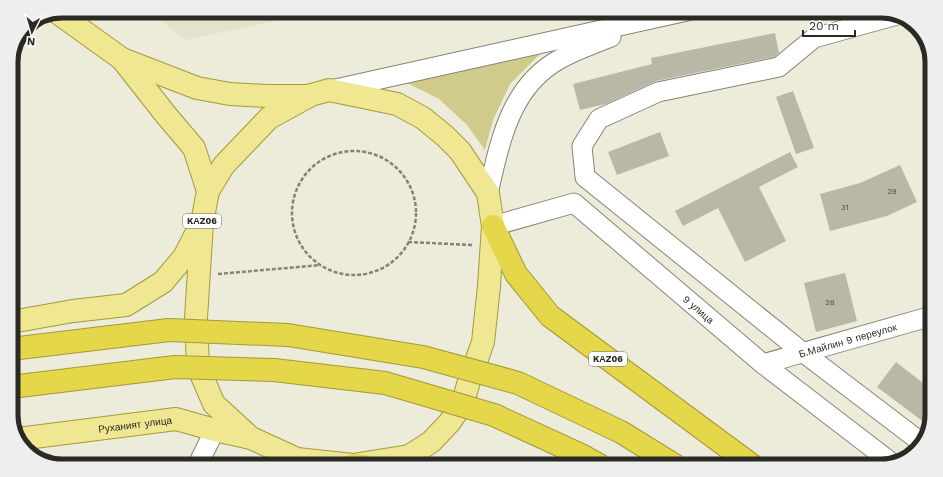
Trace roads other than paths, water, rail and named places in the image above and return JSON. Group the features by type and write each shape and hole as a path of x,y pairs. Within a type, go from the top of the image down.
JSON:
{"highway":[{"name":"KАZ06","path":"492,236 516,274 550,316 744,459"},
{"path":"18,348 169,330 288,335 423,357 518,383 622,432 665,459"},
{"path":"18,386 176,367 274,370 385,384 494,415 588,459"}],"main road":[{"name":"KАZ06","path":"65,18 122,59 198,88 230,94 267,96 320,93 397,104 423,118 445,136 460,151 488,194 492,236 483,342 463,403 449,423 431,442 409,456 394,459"},
{"name":"KАZ06","path":"122,59 194,148 208,191"},
{"name":"KАZ06","path":"285,459 251,438 214,404 198,367 196,318 202,223 208,191 224,165 270,118 320,93"},
{"path":"18,321 126,305 163,282 184,257 202,223"},
{"name":"Руханият улица","path":"25,438 176,419 251,438"}],"street":[{"path":"320,93 654,18"},
{"path":"488,194 500,140 518,100 530,84 546,69 560,59 654,18"},
{"path":"886,18 814,38 779,67 658,92 599,119 582,146 585,177 804,353 918,439"},
{"name":"9 улица","path":"492,236 574,203 763,364 886,458"},
{"name":"Б.Майлин 9 переулок","path":"763,364 925,318"},
{"path":"200,459 215,430"}]}
